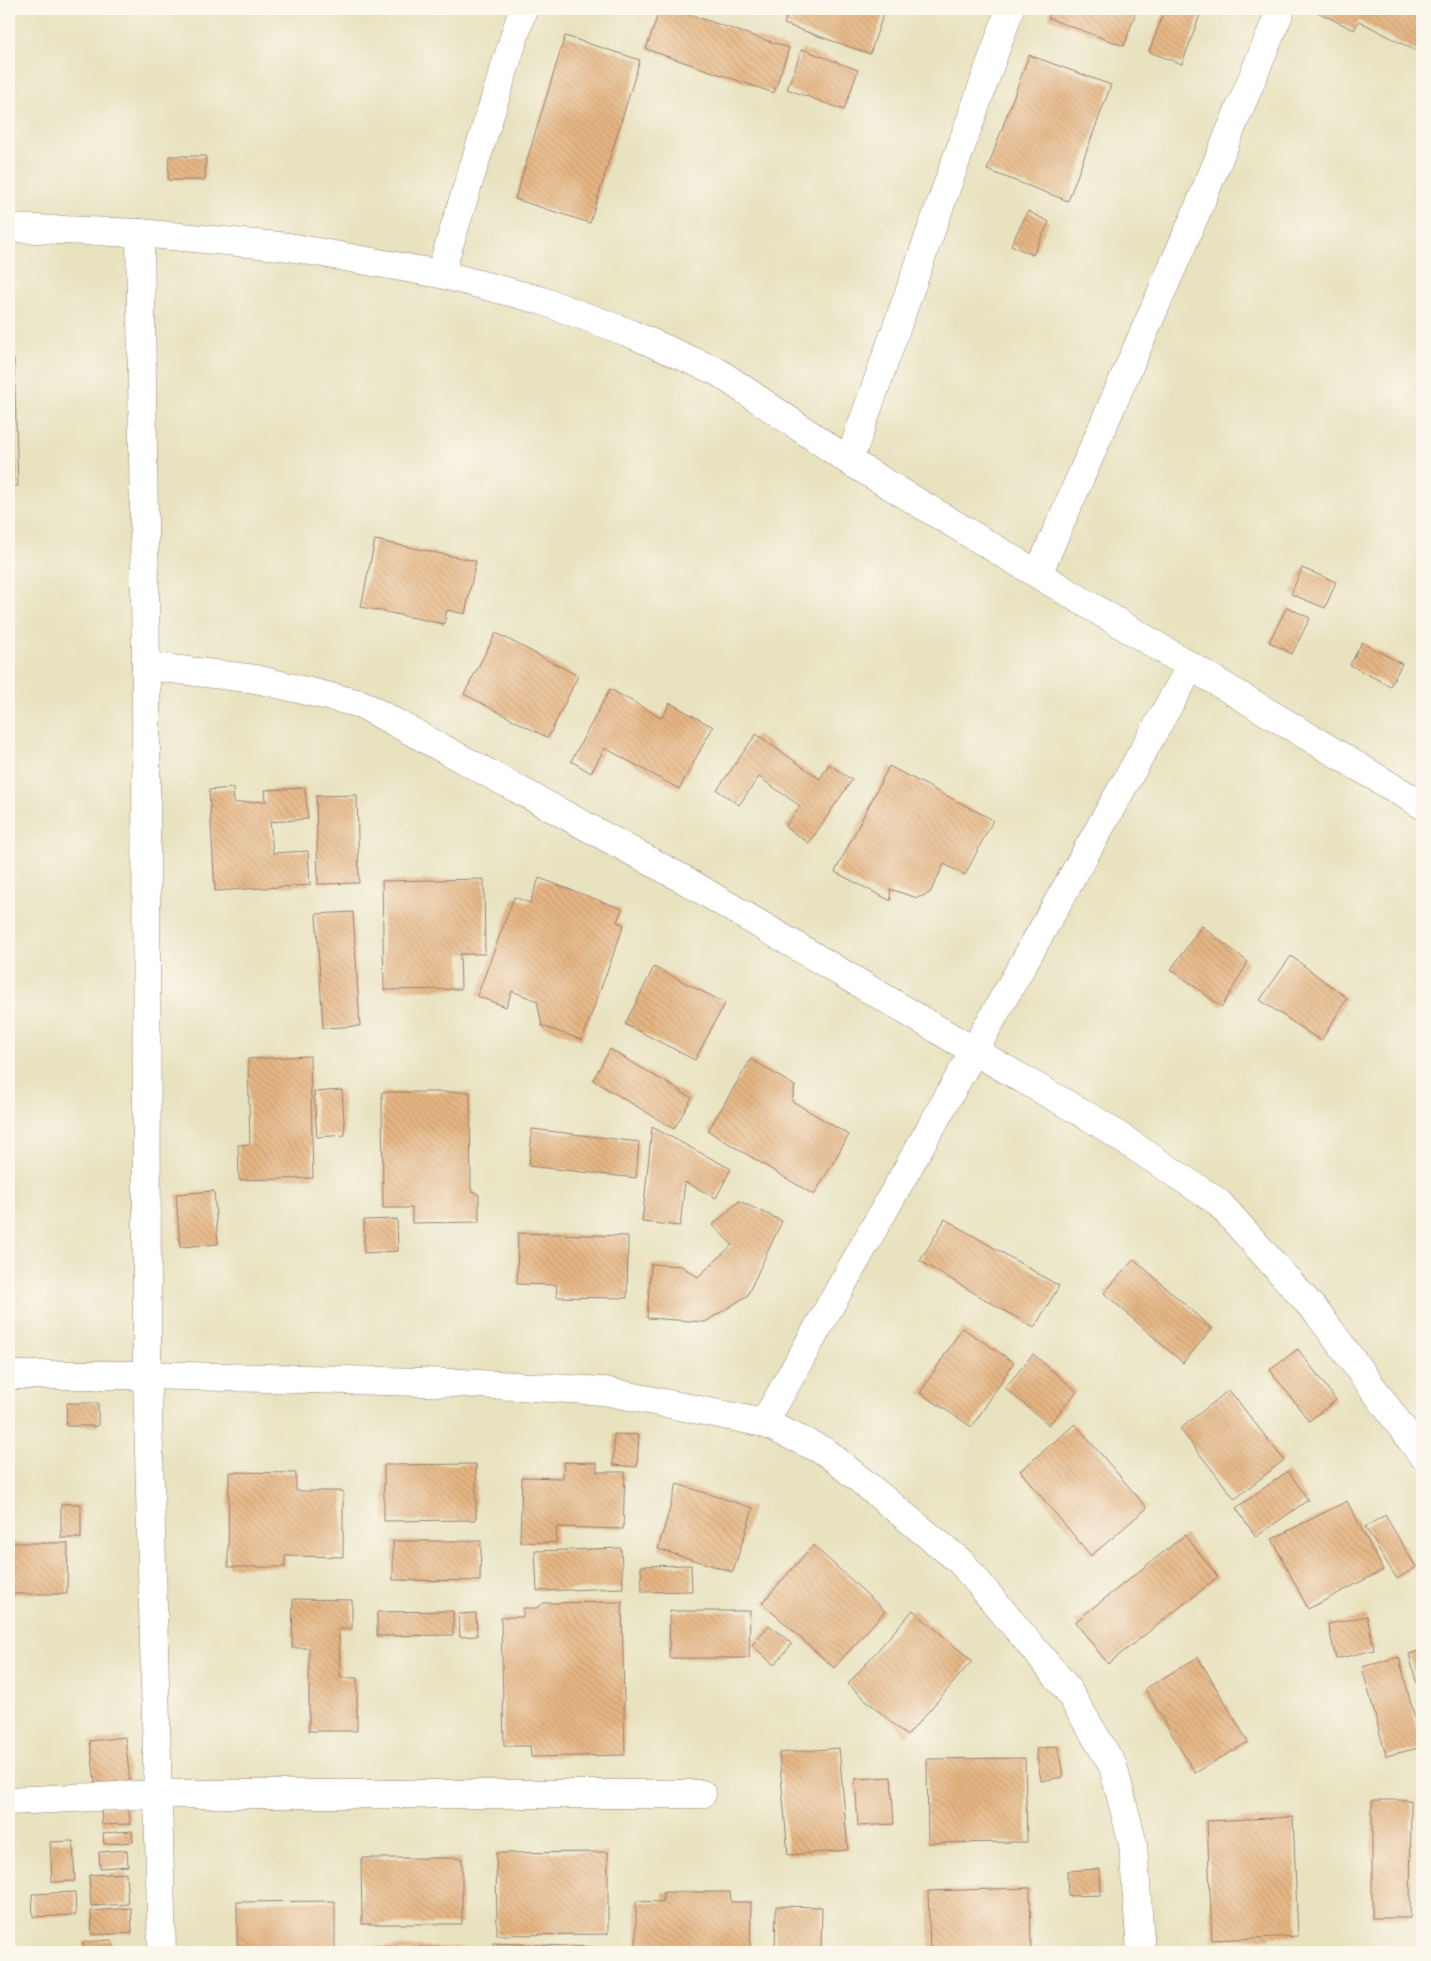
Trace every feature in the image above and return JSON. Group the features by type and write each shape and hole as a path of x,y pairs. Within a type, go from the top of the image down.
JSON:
{"street":[{"path":"440,274 523,9"},
{"path":"849,461 1010,9"},
{"path":"1038,574 1194,218 1280,9"},
{"path":"9,228 140,233 289,247 440,274 540,300 627,332 718,372 849,461 1422,805"},
{"path":"140,233 146,666 147,1375 162,1952"},
{"path":"146,666 256,679 361,704 683,880 974,1052 1096,1121 1218,1202 1319,1316 1422,1455"},
{"path":"764,1423 1191,666"},
{"path":"9,1374 147,1375 460,1383 604,1391 764,1423 826,1452 961,1562 1066,1687 1113,1766 1133,1844 1141,1952"},
{"path":"9,1801 159,1794 702,1794"}],"building":[{"path":"660,9 673,9 789,48 774,93 646,49"},
{"path":"744,9 765,9 762,15"},
{"path":"789,9 885,9 870,54 784,24"},
{"path":"1051,9 1137,9 1124,46 1048,18"},
{"path":"1165,9 1202,9 1182,64 1149,52"},
{"path":"1311,9 1422,9 1422,44 1418,52 1359,21 1354,30"},
{"path":"565,36 640,60 590,223 515,199"},
{"path":"802,49 858,70 844,110 787,89"},
{"path":"1029,55 1111,85 1068,201 987,170"},
{"path":"169,156 206,156 205,180 168,180"},
{"path":"1028,211 1049,222 1033,255 1011,245"},
{"path":"9,359 14,359 18,486 9,486"},
{"path":"375,540 476,561 465,614 447,610 444,624 361,607"},
{"path":"1302,568 1336,582 1325,608 1291,594"},
{"path":"1287,607 1310,618 1292,654 1269,642"},
{"path":"496,633 578,676 548,738 464,694"},
{"path":"1362,642 1402,664 1390,686 1350,665"},
{"path":"610,689 662,718 670,703 713,727 679,789 605,748 591,773 571,761"},
{"path":"756,734 820,779 829,764 852,780 809,843 785,827 800,806 759,777 739,805 717,790"},
{"path":"889,766 993,820 965,875 944,864 930,893 917,898 890,889 891,901 835,872"},
{"path":"233,788 234,803 266,801 265,790 305,788 308,819 270,822 273,853 308,851 310,885 215,891 209,790"},
{"path":"357,795 359,883 318,884 316,796"},
{"path":"539,878 622,909 617,922 624,925 582,1040 542,1026 537,1001 512,991 506,1007 477,996 514,897 530,903"},
{"path":"484,879 485,954 460,954 461,989 384,990 382,881"},
{"path":"353,912 360,1026 323,1028 316,914"},
{"path":"1202,926 1248,962 1222,1007 1171,969"},
{"path":"1291,956 1347,998 1321,1041 1260,1000"},
{"path":"654,967 725,1003 695,1060 625,1024"},
{"path":"610,1049 692,1098 674,1129 593,1080"},
{"path":"310,1056 313,1178 239,1180 238,1145 250,1144 248,1059"},
{"path":"751,1059 795,1086 792,1101 849,1135 814,1195 708,1131"},
{"path":"342,1090 345,1135 317,1137 314,1092"},
{"path":"382,1092 470,1092 471,1190 479,1195 479,1222 412,1223 412,1208 383,1208"},
{"path":"652,1127 731,1169 716,1198 685,1182 680,1226 642,1222"},
{"path":"532,1129 639,1142 636,1178 529,1166"},
{"path":"214,1191 218,1244 180,1247 176,1194"},
{"path":"739,1201 782,1221 747,1296 705,1322 647,1318 651,1264 681,1266 698,1277 732,1245 713,1225"},
{"path":"397,1219 398,1251 364,1253 364,1220"},
{"path":"945,1219 1059,1286 1034,1328 920,1261"},
{"path":"518,1233 628,1236 627,1298 556,1297 557,1285 517,1284"},
{"path":"1134,1259 1212,1329 1183,1363 1104,1293"},
{"path":"962,1328 1014,1362 972,1427 920,1393"},
{"path":"1298,1349 1336,1400 1309,1421 1270,1370"},
{"path":"1033,1354 1077,1391 1049,1425 1005,1388"},
{"path":"1229,1390 1284,1460 1235,1499 1180,1429"},
{"path":"67,1403 98,1403 98,1426 66,1426"},
{"path":"1075,1424 1147,1508 1091,1556 1020,1471"},
{"path":"614,1434 639,1435 637,1467 613,1465"},
{"path":"564,1462 597,1463 597,1472 625,1472 623,1529 557,1527 556,1543 520,1542 522,1477 563,1478"},
{"path":"476,1464 476,1520 384,1521 384,1465"},
{"path":"1288,1471 1308,1500 1256,1537 1236,1508"},
{"path":"229,1472 296,1473 296,1491 343,1491 343,1557 285,1556 285,1567 228,1567"},
{"path":"677,1484 753,1508 733,1572 658,1549"},
{"path":"1347,1501 1383,1570 1308,1609 1272,1539"},
{"path":"61,1504 81,1504 81,1538 61,1538"},
{"path":"1385,1515 1416,1567 1397,1579 1365,1527"},
{"path":"1185,1535 1218,1577 1108,1664 1075,1622"},
{"path":"393,1541 481,1541 480,1581 393,1580"},
{"path":"9,1543 68,1543 67,1594 9,1594"},
{"path":"813,1545 885,1611 834,1668 762,1603"},
{"path":"621,1548 623,1588 537,1591 535,1551"},
{"path":"691,1565 692,1591 642,1592 641,1566"},
{"path":"293,1599 352,1600 352,1629 339,1629 340,1678 357,1678 357,1731 309,1731 309,1648 292,1648"},
{"path":"622,1602 625,1755 531,1757 530,1746 504,1746 501,1617 523,1617 523,1608 537,1608 544,1603"},
{"path":"913,1610 972,1661 907,1736 848,1684"},
{"path":"453,1611 453,1635 377,1636 377,1612"},
{"path":"670,1611 750,1611 749,1658 669,1658"},
{"path":"476,1613 477,1636 460,1637 458,1614"},
{"path":"1367,1616 1374,1650 1336,1659 1328,1624"},
{"path":"769,1625 792,1644 774,1665 752,1645"},
{"path":"1422,1650 1422,1704 1409,1654"},
{"path":"1198,1657 1248,1742 1195,1773 1145,1689"},
{"path":"1399,1657 1422,1747 1386,1756 1362,1667"},
{"path":"125,1737 130,1781 95,1784 90,1741"},
{"path":"1058,1746 1063,1777 1041,1781 1036,1749"},
{"path":"839,1748 848,1850 788,1855 779,1753"},
{"path":"1025,1758 1027,1842 928,1843 927,1759"},
{"path":"891,1777 894,1824 858,1826 855,1779"},
{"path":"1372,1800 1411,1800 1410,1918 1372,1918"},
{"path":"129,1806 130,1824 102,1825 101,1808"},
{"path":"1293,1817 1298,1936 1212,1940 1207,1821"},
{"path":"132,1831 133,1842 104,1844 103,1833"},
{"path":"73,1841 75,1881 52,1882 50,1842"},
{"path":"127,1850 128,1866 100,1868 99,1852"},
{"path":"608,1852 608,1934 497,1935 496,1853"},
{"path":"361,1858 462,1858 462,1924 362,1924"},
{"path":"1100,1869 1101,1895 1068,1896 1067,1871"},
{"path":"126,1873 128,1904 91,1906 89,1875"},
{"path":"1030,1888 1031,1952 930,1952 928,1891"},
{"path":"75,1892 76,1915 33,1917 32,1894"},
{"path":"663,1892 730,1892 731,1902 751,1902 750,1952 636,1952 636,1901 663,1902"},
{"path":"335,1901 335,1952 237,1952 237,1902"},
{"path":"776,1906 822,1907 821,1952 775,1952"},
{"path":"131,1908 132,1933 92,1935 91,1911"},
{"path":"112,1940 113,1952 84,1952 83,1942"},
{"path":"493,1943 615,1948 615,1952 493,1952"},
{"path":"368,1946 470,1948 470,1952 368,1952"}]}
